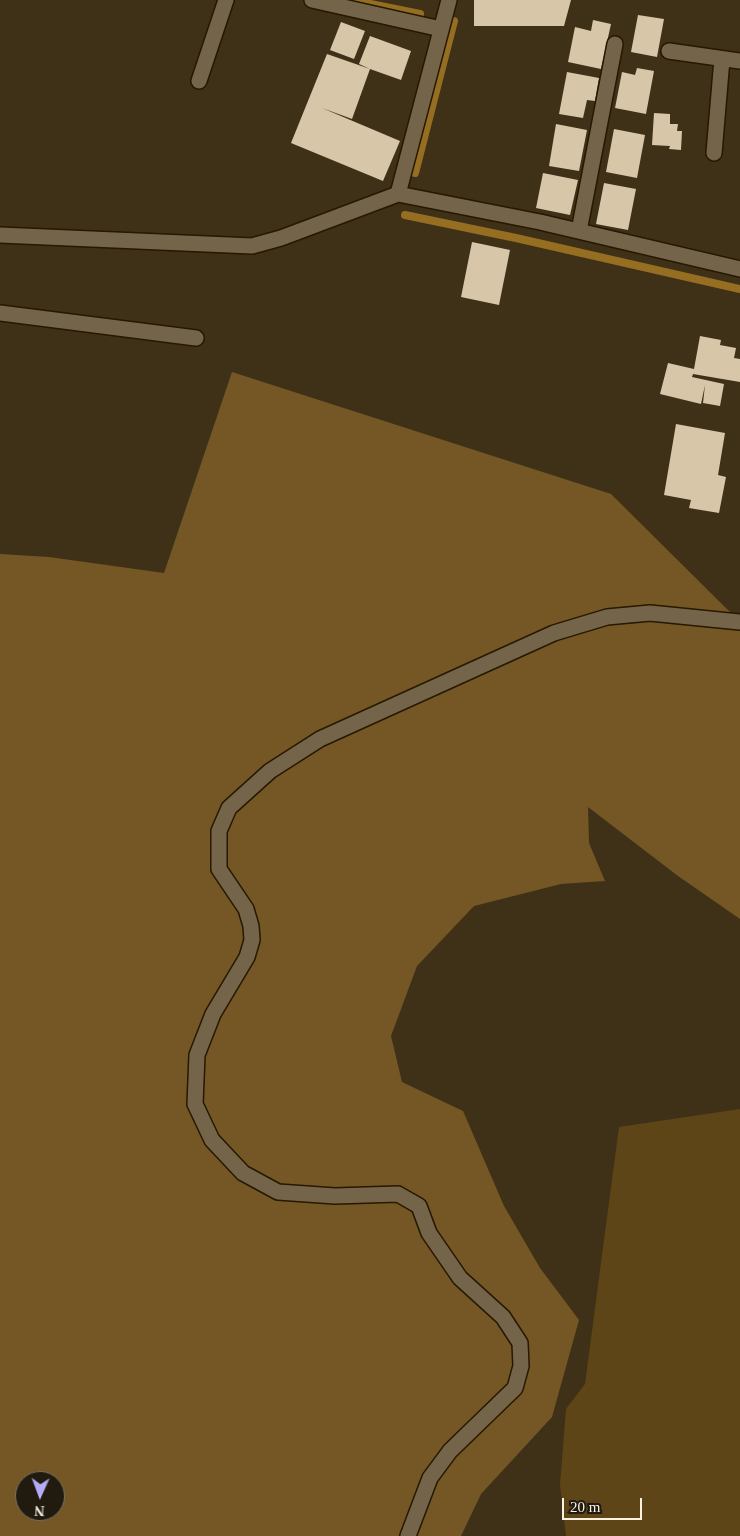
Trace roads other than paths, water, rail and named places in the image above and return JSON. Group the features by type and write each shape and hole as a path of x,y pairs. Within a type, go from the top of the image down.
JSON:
{"street":[{"path":"199,81 226,0"},
{"path":"312,0 441,29"},
{"path":"398,194 449,0"},
{"path":"579,231 615,44"},
{"path":"669,51 740,62"},
{"path":"714,153 722,59"},
{"path":"0,235 252,246 281,238 398,194 579,231 740,269"},
{"path":"0,313 196,338"},
{"path":"408,1536 430,1478 450,1451 515,1388 521,1366 520,1342 503,1317 460,1278 429,1233 419,1206 398,1194 335,1196 278,1192 243,1173 212,1140 195,1104 197,1055 213,1014 247,957 252,940 252,926 246,909 220,869 219,831 229,808 270,772 320,740 554,632 607,617 650,613 740,622"}],"waterway":[{"path":"351,0 420,14"},
{"path":"415,173 454,21"},
{"path":"405,215 740,289"}]}
